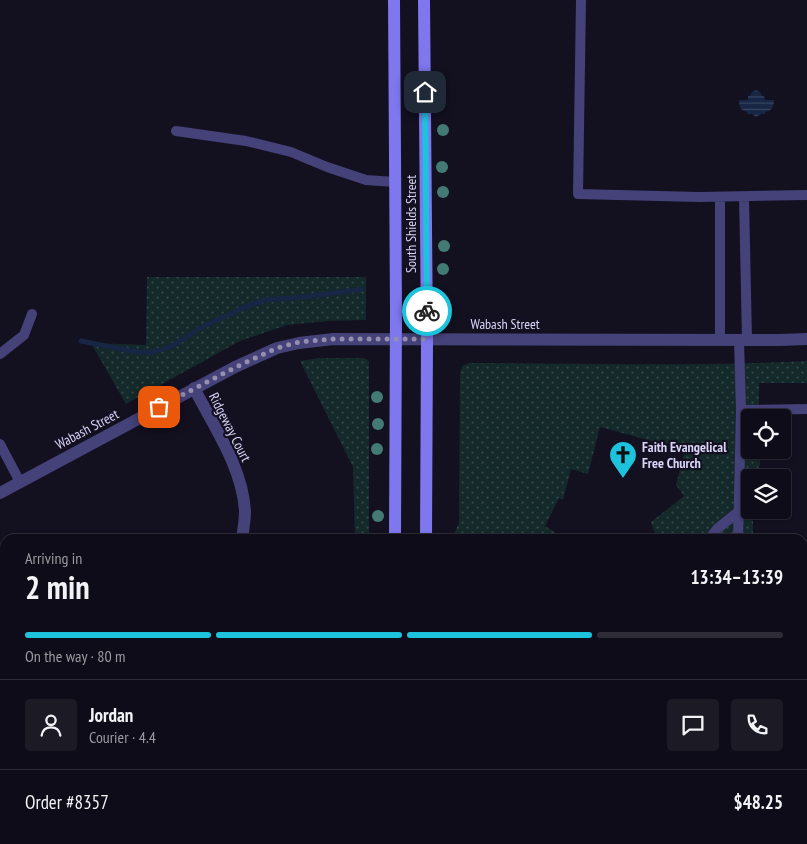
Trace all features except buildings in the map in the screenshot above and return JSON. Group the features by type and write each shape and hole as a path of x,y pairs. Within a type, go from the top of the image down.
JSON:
{"main road":[{"name":"South Shields Street","path":"394,0 396,182 395,534"},
{"name":"South Shields Street","path":"424,0 427,339 426,534"}],"street":[{"name":"Wabash Street","path":"0,493 194,388 277,348 299,342 333,339 807,339"},
{"name":"Ridgeway Court","path":"194,388 230,455 240,480 245,513 243,534"}],"lane":[{"path":"581,0 578,194 720,197 807,195"},
{"path":"176,131 246,141 291,152 366,180 396,182"},
{"path":"720,197 720,340"},
{"path":"741,409 744,197"},
{"path":"0,354 24,335 32,314"},
{"path":"791,409 807,409"},
{"path":"738,534 741,410"},
{"path":"0,444 20,482"},
{"path":"713,534 716,529 738,512"}],"green space":[{"path":"147,277 366,277 366,320 287,325 240,341 126,404 91,343 146,345"},
{"path":"321,358 364,358 369,361 369,534 355,534 353,467 300,361"},
{"path":"807,361 807,383 759,383 759,409 741,409 741,459 760,459 758,469 741,469 741,519 753,519 753,534 655,534 651,522 684,496 676,485 685,450 600,427 588,474 571,469 563,500 559,498 545,526 555,532 554,534 454,534 459,523 460,373 462,366 470,363 681,364"}],"water":[{"path":"756,90 764,96 765,100 774,100 771,109 765,112 765,114 756,117 741,109 739,100 748,100 748,96"}],"waterway":[{"path":"81,341 136,352 154,352 172,346 202,327 264,300 305,297 362,289"}],"way so far":[{"path":"159,407 236,367 277,348 299,342 333,339 427,339 427,311"}],"place":[{"name":"Faith Evangelical Free Church","path":"623,479"}],"route":[{"path":"425,92 427,311"}]}
